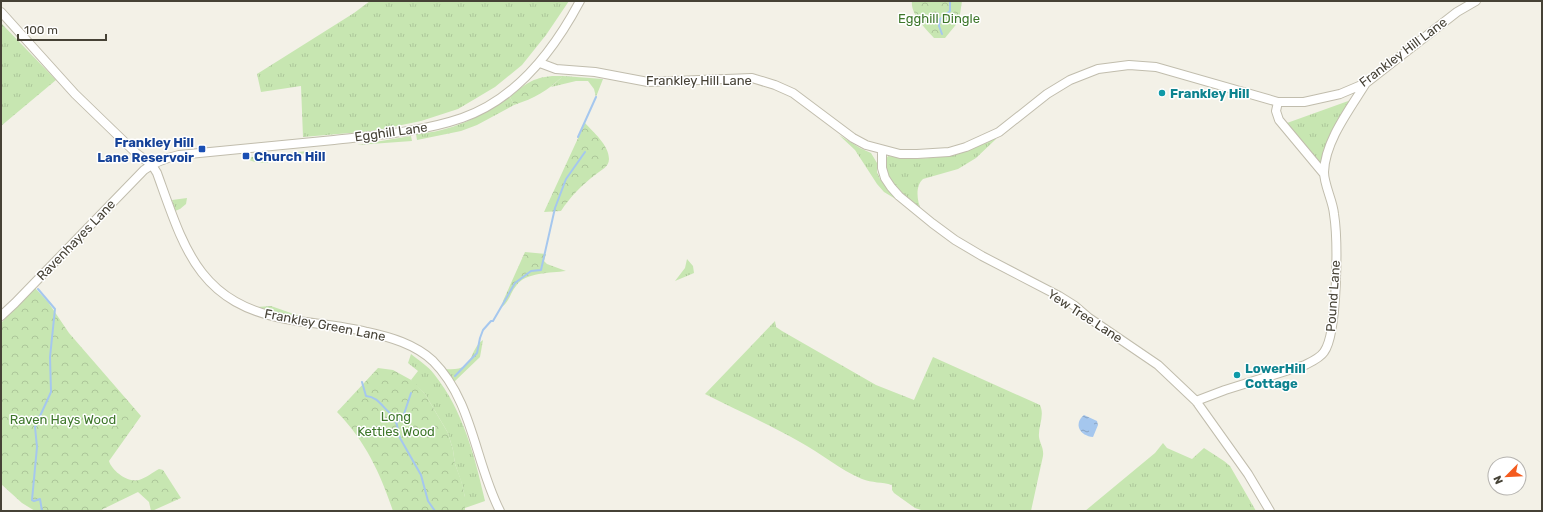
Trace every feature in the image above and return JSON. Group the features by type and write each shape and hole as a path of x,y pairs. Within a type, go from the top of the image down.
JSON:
{"street":[{"name":"Egghill Lane","path":"152,165 164,159 179,155 380,135 413,130 463,117 497,100 524,80 540,63 580,1"},
{"name":"Frankley Hill Lane","path":"540,63 556,69 595,72 648,82 752,78 775,85 793,94 853,138 866,145 900,154 949,152 966,147 999,132 1047,94 1070,80 1098,69 1129,65 1156,67 1278,102 1304,102 1340,94 1366,82 1457,12 1476,1"},
{"path":"1,12 100,120 136,153 152,165"},
{"name":"Pound Lane","path":"1196,401 1225,390 1304,366 1324,352 1329,341 1332,322 1335,298 1336,258 1335,215 1324,174 1327,153 1333,138 1366,82"},
{"name":"Pound Lane","path":"1278,102 1276,111 1280,120 1324,174"},
{"name":"Yew Tree Lane","path":"882,150 882,168 885,178 891,187 899,196 932,224 980,255 1076,306 1089,318 1158,365 1196,401 1239,461 1270,511"},
{"name":"Ravenhayes Lane","path":"1,316 144,170 152,165"},
{"name":"Frankley Green Lane","path":"152,165 157,173 183,242 191,258 204,275 226,296 248,309 264,314 286,319 355,329 385,336 411,346 425,354 433,361 442,371 450,384 466,416 482,468 500,511"}],"green space":[{"path":"370,1 569,1 546,35 522,65 495,87 458,109 421,121 373,131 303,137 301,86 261,92 257,74 354,13"},
{"name":"Egghill Dingle","path":"912,1 962,1 959,21 945,38 934,38 923,26 913,11"},
{"path":"1,23 56,80 1,126"},
{"path":"563,76 603,79 596,97 594,89 588,81 576,81 551,87"},
{"path":"563,76 540,94 514,105 510,97 529,82 539,78"},
{"path":"510,97 514,105 477,125 461,131 417,140 416,134 442,130 466,122 488,111"},
{"path":"1351,100 1321,165 1287,123"},
{"path":"585,123 604,144 609,162 576,192 561,211 544,212"},
{"path":"839,135 871,153 877,163 877,172 880,179 899,201 884,192 877,184 855,150"},
{"path":"411,136 412,141 357,145"},
{"path":"990,139 996,139 976,158 958,169 923,179 920,182 918,202 921,210 898,189 886,170 884,162 888,156 932,158 945,156"},
{"path":"317,150 266,163 255,162 243,158"},
{"path":"187,198 186,204 175,211 172,200"},
{"path":"525,252 546,254 544,261 547,264 566,271 539,274 520,281 512,291 507,302 502,307 503,301"},
{"path":"687,259 693,266 694,273 675,281 685,268"},
{"name":"Raven Hays Wood","path":"35,288 48,302 69,333 141,416 109,461 113,469 130,480 139,480 159,469 163,470 181,498 152,511 149,502 138,492 99,511 35,511 22,503 1,484 1,323"},
{"path":"271,306 305,318 282,315 257,307"},
{"path":"775,321 776,327 782,331 876,385 914,400 933,357 1040,405 1042,417 1039,437 1043,456 1031,511 924,511 915,508 894,493 892,490 892,485 866,480 854,475 788,435 705,394"},
{"path":"483,340 480,357 454,382 445,369 455,369 467,364 478,345"},
{"path":"411,354 432,371 453,403 467,434 485,501 465,508 465,497 448,433 425,394 411,380 418,371 408,363"},
{"name":"Long Kettles Wood","path":"378,368 393,370 413,381 425,394 448,433 465,497 465,511 393,511 371,458 356,435 337,412"},
{"path":"1163,443 1167,448 1192,459 1204,448 1224,461 1230,466 1256,511 1085,511 1155,453"}],"water":[{"path":"1084,415 1097,421 1098,425 1093,437 1088,436 1080,429 1079,422"}],"waterway":[{"path":"942,34 939,26 940,19 950,11 950,1"},
{"path":"578,137 596,97"},
{"path":"455,376 477,353 483,330 491,321 493,321 515,283 531,271 541,270 555,208 566,179 585,152"},
{"path":"38,289 55,309 50,357 51,392 35,427 37,447 32,500 34,501 40,499 42,511"},
{"path":"362,382 366,396 378,401 395,417 400,438 421,475 428,501 435,511"},
{"path":"396,423 403,417 411,393"}],"place":[{"name":"Frankley Hill","path":"1162,93"},
{"name":"Frankley Hill Lane Reservoir","path":"202,149"},
{"name":"Church Hill","path":"246,156"},
{"name":"LowerHill Cottage","path":"1237,375"}]}
